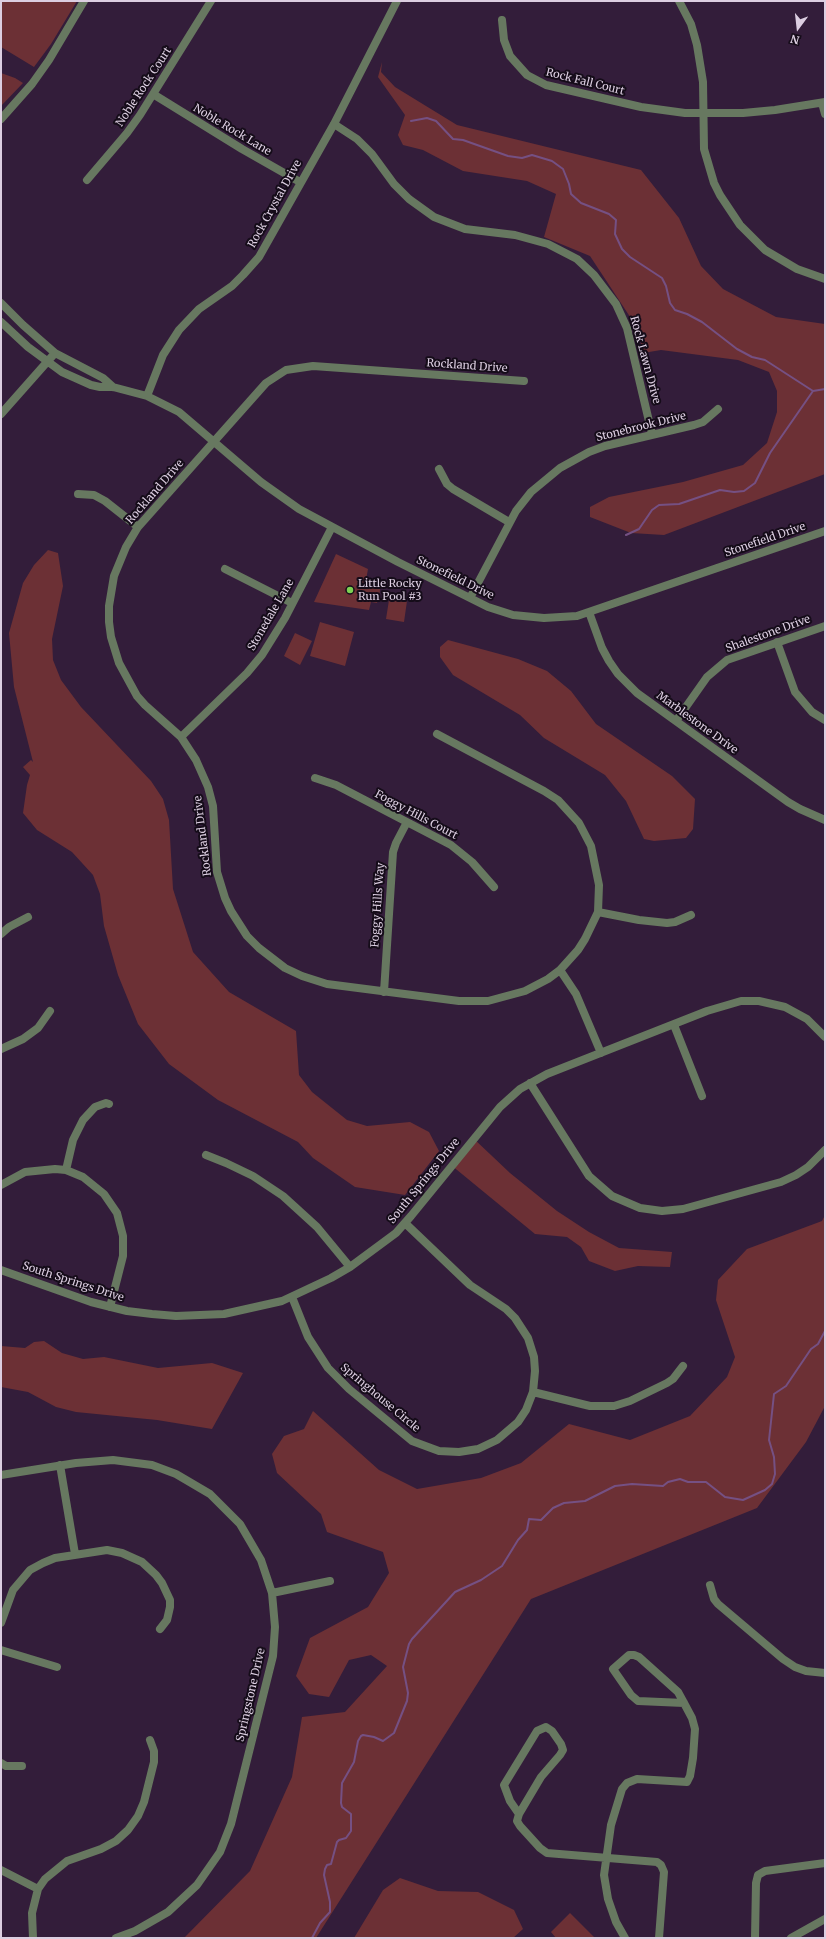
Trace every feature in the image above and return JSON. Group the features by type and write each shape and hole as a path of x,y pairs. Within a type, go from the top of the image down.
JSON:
{"street":[{"path":"1,119 35,79 84,1"},
{"name":"Noble Rock Court","path":"87,180 127,134 211,1"},
{"name":"Rock Crystal Drive","path":"147,396 163,355 179,330 199,309 232,286 259,257 334,124 397,1"},
{"path":"679,1 691,24 701,65 704,148 714,183 726,206 740,225 756,242 775,257 797,269 825,279"},
{"name":"Rock Fall Court","path":"502,20 504,40 510,56 518,66 534,80 546,85 641,107 685,113 756,112 824,102"},
{"name":"Noble Rock Lane","path":"153,94 242,149 300,182"},
{"path":"824,102 825,114"},
{"name":"Rock Lawn Drive","path":"334,124 357,139 372,154 394,184 409,199 434,217 465,229 515,235 548,244 576,259 594,275 616,304 627,328 652,434"},
{"name":"Stonefield Drive","path":"1,303 55,353 103,378 113,387"},
{"name":"Stonefield Drive","path":"1,322 48,363 83,382 100,387 113,387 147,396 179,412 276,494 332,527 498,611 528,617 558,618 589,612 825,532"},
{"path":"1,414 48,363 55,353"},
{"name":"Rockland Drive","path":"437,734 544,791 571,812 586,834 595,858 599,885 598,912 585,940 560,970 548,979 525,991 488,1001 459,1001 384,992 327,984 302,976 272,960 247,936 231,911 220,884 216,860 213,806 208,787 196,760 181,737 145,705 131,687 119,663 111,637 109,606 114,576 126,547 138,527 266,383 280,373 300,367 312,366 524,381"},
{"name":"Stonebrook Drive","path":"470,598 509,522 520,506 541,483 574,459 605,446 703,422 718,409"},
{"path":"439,469 447,484 453,489 509,522"},
{"path":"78,494 96,496 138,527"},
{"name":"Stonedale Lane","path":"181,737 255,664 269,645 332,527"},
{"path":"225,570 292,603"},
{"name":"Marblestone Drive","path":"589,612 602,648 618,674 637,693 788,802 825,820"},
{"name":"Shalestone Drive","path":"676,721 707,678 719,665 735,656 825,626"},
{"path":"777,642 795,692 812,712 825,720"},
{"name":"Foggy Hills Court","path":"316,778 336,785 407,822 461,853 481,870 494,887"},
{"name":"Foggy Hills Way","path":"384,992 393,852 407,822"},
{"path":"598,912 639,920 667,923 675,922 690,915"},
{"path":"1,934 9,927 28,917"},
{"path":"560,970 576,994 601,1053"},
{"name":"South Springs Drive","path":"1,1270 110,1307 152,1314 200,1316 247,1310 292,1297 350,1268 396,1233 486,1121 510,1097 530,1082 733,1002 759,1001 776,1004 796,1013 814,1025 825,1038"},
{"path":"1,1049 23,1039 38,1028 50,1011"},
{"path":"674,1025 702,1096"},
{"path":"530,1082 588,1176 612,1196 640,1208 662,1211 683,1209 781,1182 808,1167 825,1150"},
{"path":"66,1170 73,1140 83,1120 95,1107 106,1103 109,1104"},
{"path":"206,1155 253,1176 283,1196 317,1227 350,1268"},
{"path":"1,1185 16,1176 36,1170 66,1170 83,1177 98,1188 109,1200 120,1220 123,1236 123,1256 110,1307"},
{"name":"Springhouse Circle","path":"292,1297 308,1337 318,1355 338,1379 402,1434 425,1447 439,1451 459,1452 478,1449 505,1434 518,1422 526,1410 533,1392 535,1371 534,1357 528,1338 522,1326 502,1306 470,1285 405,1223"},
{"path":"533,1392 590,1406 614,1406 630,1401 668,1383 673,1380 683,1366"},
{"name":"Springstone Drive","path":"1,1475 60,1465 96,1461 126,1460 158,1467 188,1480 221,1504 240,1524 261,1560 272,1593 275,1626 273,1656 231,1824 220,1852 198,1885 174,1908 153,1922 116,1938"},
{"path":"60,1465 75,1554"},
{"path":"1,1624 13,1590 25,1574 43,1563 75,1554 98,1550 116,1551 134,1557 150,1568 162,1583 170,1600 167,1620 160,1629"},
{"path":"272,1593 330,1581"},
{"path":"710,1585 714,1599 718,1604 783,1659 795,1667 806,1671 825,1673"},
{"path":"1,1650 57,1667"},
{"path":"625,1938 616,1922 608,1899 604,1875 611,1825 622,1789 627,1783 637,1779 687,1782 690,1776 693,1758 695,1729 684,1703 678,1692 634,1655 629,1655 613,1669 631,1695 638,1701 684,1703"},
{"path":"519,1814 510,1801 504,1785 537,1731 546,1727 561,1744 563,1750 541,1777 519,1814 517,1821 540,1848 547,1852 657,1862 661,1865 664,1872 659,1938"},
{"path":"33,1938 32,1913 38,1889 45,1879 60,1865 73,1858 108,1846 133,1824 144,1802 154,1767 154,1751 150,1740"},
{"path":"1,1763 6,1766 22,1766"},
{"path":"754,1938 756,1883 758,1875 765,1871 825,1863"},
{"path":"1,1870 38,1889"},
{"path":"791,1938 825,1919"}],"shaded area":[{"path":"1,1 77,1 51,44 34,67 1,47"},
{"path":"382,62 381,72 395,87 457,125 641,170 679,218 701,266 723,289 776,317 825,324 825,474 664,535 631,533 590,517 590,507 609,497 683,482 743,465 767,443 777,412 777,391 769,372 738,360 661,350 643,353 638,329 590,256 544,237 556,194 527,181 463,171 423,150 403,145 398,135 405,115 378,77"},
{"path":"1,73 15,78 23,83 1,106"},
{"path":"48,550 58,553 63,586 52,639 53,660 61,680 81,707 151,781 163,799 169,820 173,889 193,952 229,992 296,1031 299,1075 312,1092 347,1120 367,1126 410,1122 429,1132 439,1151 405,1195 355,1187 313,1158 298,1142 218,1100 169,1064 138,1024 118,975 104,926 100,894 93,875 72,852 37,830 23,813 30,775 23,767 31,760 33,762 14,687 9,633 23,583 34,565"},
{"name":"Little Rocky Run Pool #3","path":"336,554 368,569 366,580 381,582 379,598 407,601 404,622 386,619 389,600 378,599 377,603 371,602 369,610 314,602"},
{"path":"320,622 354,632 345,666 310,656"},
{"path":"295,633 312,641 300,665 284,656"},
{"path":"448,640 518,659 547,671 571,691 596,724 672,776 695,799 693,829 686,838 654,841 644,839 626,801 605,775 544,738 520,715 453,675 440,657 440,647"},
{"path":"473,1138 510,1173 557,1211 589,1232 619,1248 672,1252 670,1267 638,1266 615,1271 589,1261 581,1247 567,1237 535,1234 451,1165"},
{"path":"825,1215 825,1406 806,1442 757,1508 531,1599 316,1938 184,1938 250,1871 292,1777 302,1717 345,1712 387,1666 371,1655 349,1660 329,1697 309,1694 296,1676 310,1638 368,1607 389,1573 383,1552 327,1532 321,1514 277,1473 272,1454 284,1436 304,1429 313,1411 379,1470 417,1489 481,1478 521,1463 569,1424 630,1440 690,1416 727,1377 735,1357 716,1300 718,1280 747,1249 822,1221"},
{"path":"44,1341 62,1353 83,1359 104,1357 158,1368 212,1363 243,1373 212,1429 157,1420 76,1412 56,1407 28,1392 1,1387 1,1346 25,1348 34,1342"},
{"path":"400,1878 438,1891 478,1892 514,1910 523,1929 513,1938 354,1938 383,1890"},
{"path":"570,1913 594,1937 556,1938 551,1932"}],"waterway":[{"path":"411,121 427,118 436,121 453,139 463,140 508,156 522,158 532,155 552,161 563,169 571,194 581,203 609,214 616,220 615,234 622,249 630,257 662,278 666,286 670,303 675,310 687,314 702,322 737,349 752,357 765,360 813,391"},
{"path":"626,535 639,529 652,510 659,505 679,504 720,490 734,492 744,491 755,483 770,453 813,391 825,389"},
{"path":"312,1938 320,1923 330,1912 330,1902 324,1875 325,1869 327,1865 331,1864 337,1842 346,1838 351,1831 351,1814 342,1807 341,1803 342,1783 354,1762 358,1741 361,1736 374,1737 383,1741 394,1733 407,1701 408,1693 403,1667 409,1644 412,1639 455,1592 481,1580 502,1566 518,1540 527,1530 529,1519 541,1520 553,1508 564,1503 585,1501 615,1486 632,1484 663,1486 668,1482 680,1479 688,1482 706,1482 725,1497 743,1500 765,1490 772,1484 775,1474 774,1457 769,1440 774,1394 786,1386 811,1349 818,1344 825,1331"}],"place":[{"name":"Little Rocky Run Pool #3","path":"350,590"}]}
